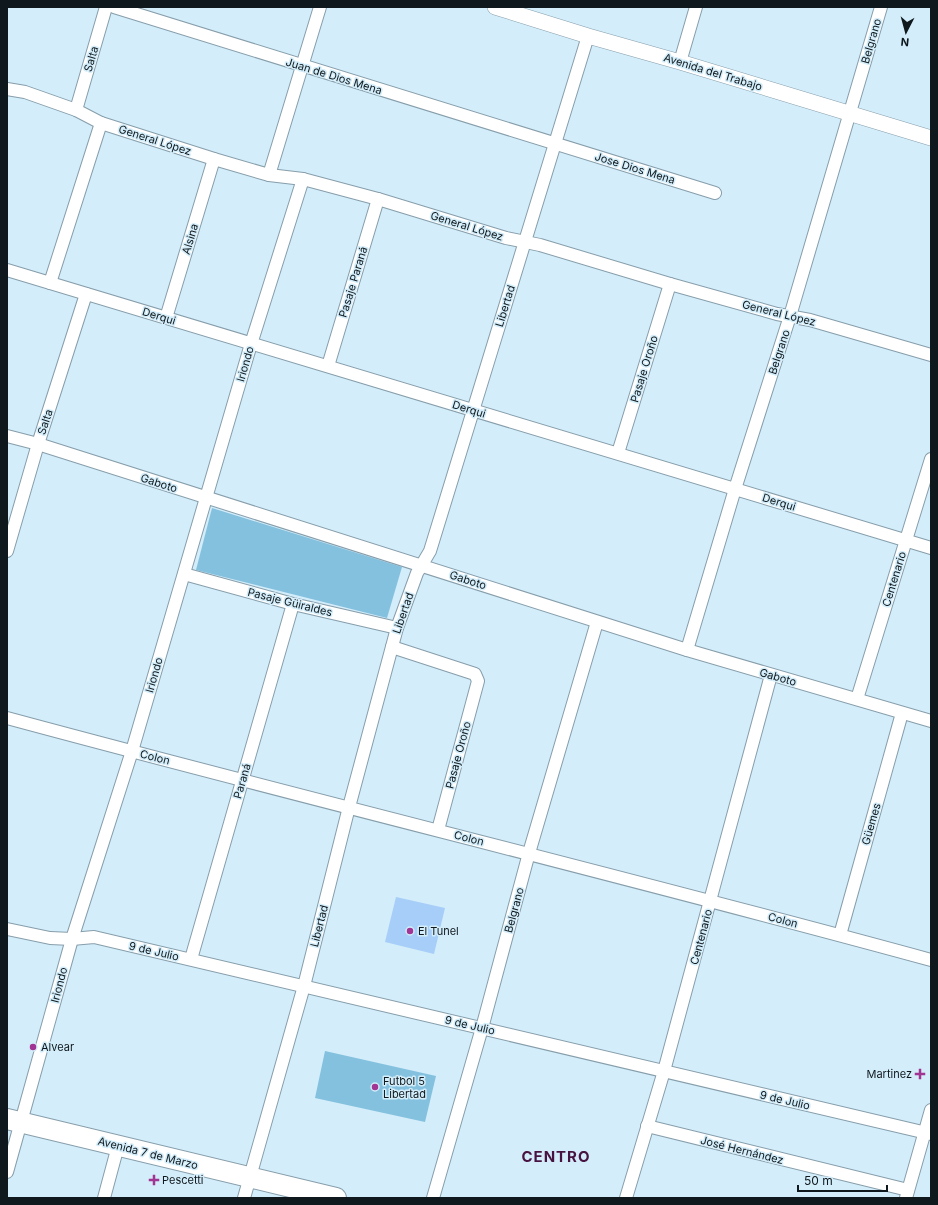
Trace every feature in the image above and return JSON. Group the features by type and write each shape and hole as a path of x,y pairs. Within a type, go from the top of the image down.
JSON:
{"main road":[{"name":"Avenida 7 de Marzo","path":"14,1121 336,1198"}],"street":[{"name":"Salta","path":"76,110 106,7"},
{"name":"Juan de Dios Mena","path":"114,7 301,66 555,143"},
{"path":"269,175 320,7"},
{"path":"680,62 696,7"},
{"name":"Belgrano","path":"687,650 735,489 790,316 882,7"},
{"name":"Avenida del Trabajo","path":"501,8 588,36 680,62 931,138"},
{"name":"Libertad","path":"244,1198 304,986 349,807 397,628 417,573 430,551 588,36"},
{"name":"General López","path":"7,89 26,92 76,110 101,123 269,175 303,179 378,199 506,238 540,245 670,284 777,314 810,320 931,355"},
{"path":"50,283 101,123"},
{"name":"Jose Dios Mena","path":"555,143 715,193"},
{"name":"Alsina","path":"166,318 214,159"},
{"name":"Iriondo","path":"7,1172 14,1121 132,752 251,344 303,179"},
{"name":"Pasaje Paraná","path":"328,366 378,199"},
{"name":"Derqui","path":"7,270 931,548"},
{"name":"Pasaje Oroño","path":"618,454 670,284"},
{"name":"Salta","path":"7,551 9,534 86,294"},
{"name":"Gaboto","path":"7,436 38,444 687,650 931,721"},
{"name":"Centenario","path":"857,700 931,459"},
{"name":"Pasaje Güiraldes","path":"184,574 293,604 397,628"},
{"name":"Paraná","path":"191,959 293,604"},
{"name":"Belgrano","path":"433,1198 482,1028 529,853 597,622"},
{"name":"Pasaje Oroño","path":"392,647 475,674 478,681 438,830"},
{"name":"Centenario","path":"626,1198 664,1071 771,675"},
{"name":"Güemes","path":"840,935 902,713"},
{"name":"Colon","path":"7,718 132,752 529,853 931,960"},
{"name":"9 de Julio","path":"7,929 50,938 72,939 94,937 928,1133"},
{"path":"907,1194 928,1133 931,1110"},
{"name":"José Hernández","path":"647,1126 907,1194"},
{"path":"104,1198 118,1146"}],"shaded area":[{"path":"212,508 402,567 387,618 196,570"},
{"name":"Futbol 5 Libertad","path":"325,1051 436,1076 425,1122 315,1098"}],"building":[{"path":"396,897 445,908 434,954 385,942"}],"place":[{"name":"El Tunel","path":"410,931"},
{"name":"Alvear","path":"33,1047"},
{"name":"Martinez","path":"920,1074"},
{"name":"Futbol 5 Libertad","path":"375,1087"},
{"name":"Pescetti","path":"154,1180"}],"district":[{"name":"CENTRO","path":"556,1157"}]}
